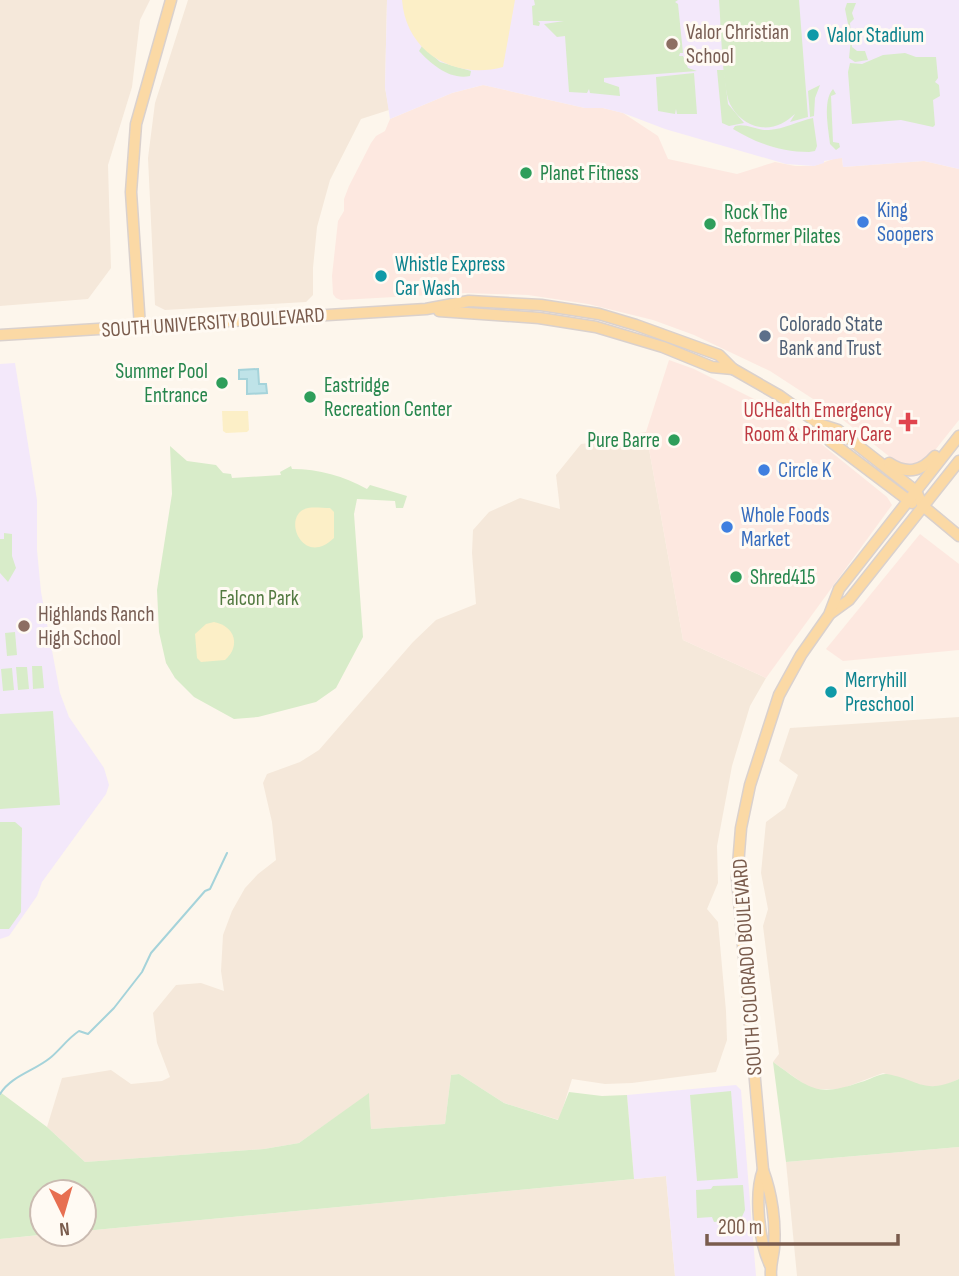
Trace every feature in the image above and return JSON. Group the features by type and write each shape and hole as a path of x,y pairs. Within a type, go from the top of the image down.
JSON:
{"main road":[{"path":"140,327 131,192 135,124 171,0"},
{"name":"SOUTH UNIVERSITY BOULEVARD","path":"0,335 426,309 470,301 541,305 599,314 659,332 719,355 733,369 780,396 819,424 838,430 916,491 923,506"},
{"name":"SOUTH UNIVERSITY BOULEVARD","path":"426,309 471,315 539,318 608,331 663,347 712,367 733,369"},
{"path":"608,331 609,328 617,327 639,333 659,332"},
{"name":"SOUTH UNIVERSITY BOULEVARD","path":"819,424 830,441 907,501 923,506 959,536"},
{"path":"867,453 878,456 898,469 913,471 927,465 957,439"},
{"name":"SOUTH COLORADO BOULEVARD","path":"770,1270 763,1246 759,1181 763,1170 737,878 741,828 750,785 779,695 801,654 829,614 839,589 957,439"},
{"name":"SOUTH COLORADO BOULEVARD","path":"829,614 849,600 959,461"}],"shaded area":[{"path":"0,0 150,0 140,20 132,87 108,165 111,268 88,299 0,306"},
{"path":"188,0 387,0 385,87 389,110 361,119 330,180 317,227 313,295 306,302 165,310 155,305 148,158 155,103"},
{"name":"Valor Christian School","path":"387,0 959,0 959,169 924,161 843,167 842,158 814,166 786,164 665,129 623,113 603,108 585,108 483,85 452,93 390,119 385,87"},
{"path":"483,85 585,108 603,108 623,113 658,136 668,159 737,174 775,162 814,166 836,158 842,158 843,167 924,161 959,169 959,420 928,459 907,466 895,461 833,412 770,371 694,335 653,320 588,304 528,295 465,293 341,300 336,298 333,294 332,276 338,221 344,211 344,199 349,186 371,143 385,131 390,119 452,93"},
{"path":"669,360 694,369 760,402 815,439 887,497 892,505 766,678 683,640 646,432"},
{"name":"Highlands Ranch High School","path":"15,363 37,500 37,550 41,592 60,693 69,717 104,768 109,785 106,794 42,882 37,896 9,936 0,939 0,364"},
{"path":"646,432 683,640 766,678 750,706 732,766 717,846 718,883 707,909 718,922 726,1011 727,1040 716,1072 632,1083 605,1084 572,1079 559,1120 504,1103 459,1074 451,1075 445,1124 371,1129 369,1094 299,1143 264,1149 85,1162 47,1127 62,1078 111,1070 131,1084 162,1081 170,1077 157,1043 153,1013 176,985 201,983 224,991 221,971 223,935 232,911 245,888 276,860 272,822 263,783 267,774 300,762 319,750 413,642 436,620 476,604 473,530 489,512 520,498 560,509 556,475 581,444"},
{"path":"920,534 959,564 959,650 843,661 826,649"},
{"path":"959,717 959,1079 943,1086 925,1087 883,1073 841,1089 811,1089 773,1062 779,1054 763,926 768,909 761,873 766,822 785,808 798,775 779,761 790,728"},
{"path":"736,1085 741,1090 756,1276 675,1276 666,1176 634,1179 627,1095"},
{"path":"959,1147 959,1276 797,1276 786,1162"},
{"path":"666,1176 675,1276 0,1276 0,1239 28,1236 28,1248 98,1248 98,1230"}],"green space":[{"path":"534,0 678,0 675,2 678,4 683,53 679,56 683,56 688,68 697,71 604,78 604,82 619,87 620,96 590,93 589,89 587,93 569,92 565,36 557,37 544,24 564,21 538,21 539,26 533,25"},
{"path":"719,0 799,0 808,117 790,122 795,114 779,125 760,127 742,119 735,112 725,84"},
{"path":"847,3 856,3 852,13 854,19 850,23 852,47 857,51 865,51 868,60 855,62 849,58 851,39 845,9"},
{"path":"422,46 440,62 471,71 470,76 455,76 442,70 419,51"},
{"path":"905,53 916,57 936,57 938,78 935,82 939,85 940,96 933,100 935,125 933,127 901,120 852,124 848,72 850,63 862,64 883,55"},
{"path":"717,70 724,70 728,104 744,123 729,126 722,123"},
{"path":"694,73 697,114 677,114 676,109 675,114 658,111 656,77"},
{"path":"820,85 815,98 814,116 810,117 808,91"},
{"path":"833,89 836,94 831,96 833,142 839,143 840,147 836,150 830,144 827,116 828,101"},
{"path":"813,118 817,146 815,151 809,152 769,146 733,129 739,125 775,129"},
{"name":"Falcon Park","path":"170,446 187,461 216,465 223,473 231,474 232,478 281,475 280,472 291,466 292,469 331,474 367,489 370,485 407,496 403,508 396,508 395,501 357,499 354,514 363,637 336,688 316,702 258,717 234,719 194,697 175,678 166,663 159,632 157,590 172,494"},
{"path":"4,533 12,534 12,556 16,568 8,582 0,573 0,539 4,539"},
{"path":"15,632 17,655 7,656 5,633"},
{"path":"32,666 42,666 44,688 33,689"},
{"path":"16,667 27,667 29,689 18,690"},
{"path":"12,668 14,690 3,691 1,669"},
{"path":"53,711 60,805 0,809 0,714"},
{"path":"0,822 15,822 22,828 21,912 9,929 0,929"},
{"path":"773,1062 805,1084 823,1090 846,1087 884,1074 929,1086 947,1084 959,1079 959,1147 786,1162"},
{"path":"459,1074 504,1103 558,1120 569,1092 602,1096 627,1095 634,1179 98,1230 98,1178 28,1178 28,1236 0,1239 0,1092 47,1127 85,1162 264,1149 299,1143 369,1093 371,1129 445,1124 451,1075"},
{"path":"731,1091 738,1178 697,1181 690,1095"},
{"path":"743,1185 745,1210 741,1219 714,1222 712,1217 697,1218 696,1190 711,1189 713,1186"}],"sand":[{"path":"402,0 515,0 503,67 468,69 436,58 423,48 413,35"},
{"path":"222,411 248,411 249,430 226,433 223,431"},
{"path":"308,508 330,508 334,512 334,538 323,546 312,547 304,544 295,528 300,512"},
{"path":"214,622 231,632 233,649 225,660 201,662 197,658 195,634 206,624"}],"water":[{"path":"258,369 259,384 266,384 267,393 247,394 247,379 239,379 239,370"}],"waterway":[{"path":"0,1094 16,1078 44,1063 79,1031 88,1034 114,1008 142,972 151,953 205,891 210,889 227,853"}],"place":[{"name":"Valor Stadium","path":"813,35"},
{"name":"Valor Christian School","path":"672,44"},
{"name":"Planet Fitness","path":"526,173"},
{"name":"King Soopers","path":"863,222"},
{"name":"Rock The Reformer Pilates","path":"710,224"},
{"name":"Whistle Express Car Wash","path":"381,276"},
{"name":"Colorado State Bank and Trust","path":"765,336"},
{"name":"Summer Pool Entrance","path":"222,383"},
{"name":"Eastridge Recreation Center","path":"310,397"},
{"name":"UCHealth Emergency Room & Primary Care","path":"908,422"},
{"name":"Pure Barre","path":"674,440"},
{"name":"Circle K","path":"764,470"},
{"name":"Whole Foods Market","path":"727,527"},
{"name":"Shred415","path":"736,577"},
{"name":"Highlands Ranch High School","path":"24,626"},
{"name":"Merryhill Preschool","path":"831,692"}]}
